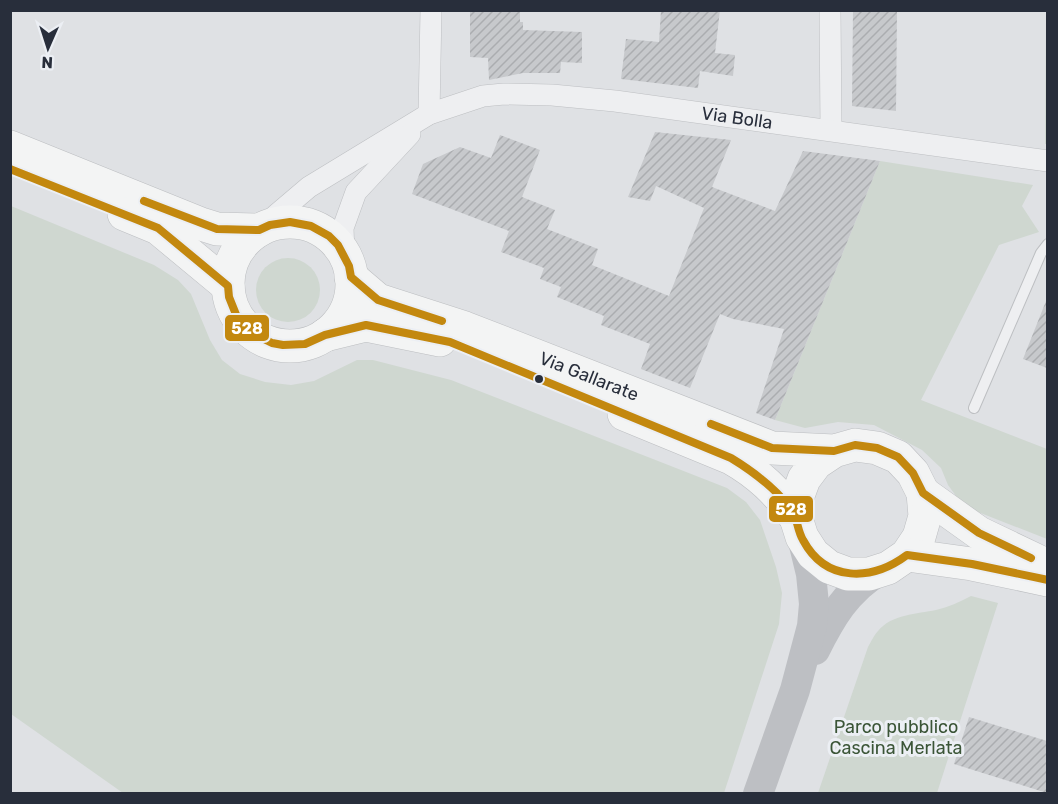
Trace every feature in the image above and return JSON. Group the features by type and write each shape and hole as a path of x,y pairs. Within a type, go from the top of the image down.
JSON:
{"main road":[{"name":"Via Gallarate","path":"10,147 217,229 264,228 291,222 311,226 329,236 348,266 378,300 465,328 772,448 834,452"},
{"path":"10,169 158,228 228,286"},
{"name":"Via Gallarate","path":"264,228 246,240 236,254 229,269 228,286 232,307 237,317 252,333 262,339 294,346 325,335 366,325 450,342 731,458 761,477 784,501 813,554 829,567 848,574 869,574 888,568 907,555"},
{"name":"Via Gallarate","path":"325,335 334,328 346,309 351,288 348,266"},
{"name":"Via Gallarate","path":"799,528 797,498 804,479 816,462 834,452 855,446 877,448 898,457 913,473 923,493 979,533 1047,566"},
{"path":"923,493 925,516 919,537 907,555 972,564 1047,580"}],"street":[{"path":"429,114 431,10"},
{"path":"830,10 831,130"},
{"name":"Via Bolla","path":"264,228 309,187 429,114 483,96 504,94 552,95 615,101 1047,161"},
{"name":"Via Bolla","path":"348,266 342,228 356,192 429,114"},
{"path":"758,794 795,690 808,645 814,608 811,574 799,528"},
{"path":"795,690 835,612 863,581 879,571"}],"lane":[{"path":"974,408 1041,253 1047,244"}],"green space":[{"path":"1046,11 1047,144 1045,144"},
{"path":"880,161 1033,185 1022,206 1039,232 999,245 921,400 1047,449 1047,539 973,510 959,500 948,485 941,468 922,450 874,425 838,422 805,428 775,420"},
{"path":"11,206 154,265 178,280 191,294 210,340 222,360 240,374 265,382 291,385 314,381 357,360 373,360 451,380 727,488 746,502 760,520 782,593 779,624 724,793 123,793 11,714"},
{"path":"288,258 306,264 314,272 320,290 314,308 306,316 288,322 270,316 262,308 256,290 262,272 270,264"},
{"name":"Parco pubblico Cascina Merlata","path":"971,596 998,603 937,793 818,793 868,647 877,633 884,625 897,618 940,609"}],"building":[{"path":"470,10 520,10 523,30 582,32 582,63 561,62 560,73 523,73 489,80 488,58 470,57"},
{"path":"661,10 720,10 715,53 735,55 733,76 700,71 698,88 621,79 626,39 659,42"},
{"path":"853,10 897,10 896,111 852,106"},
{"path":"655,132 731,140 712,187 775,211 803,151 880,161 775,420 756,413 784,329 733,319 720,314 690,388 641,369 650,344 601,325 604,316 557,297 561,287 540,279 544,268 501,252 509,231 412,194 423,164 460,147 491,158 500,135 540,150 522,197 555,210 547,229 598,249 592,265 669,296 704,208 656,186 650,201 628,197"},
{"path":"1047,301 1047,368 1023,359"},
{"path":"969,717 1047,741 1047,793 954,764"}],"transit line":[{"name":"528","path":"10,169 158,228 228,286 229,297 237,317 252,333 272,343 305,344 325,335 366,325 450,342 731,458 778,494 791,509 801,536 813,554 824,564 837,570 865,573 879,570 907,555 972,564 1048,580"},
{"name":"528","path":"144,201 217,229 259,230 270,225 290,222 311,226 329,236 338,245 349,266 351,277 378,300 442,321"},
{"name":"528","path":"711,424 772,448 834,451 855,445 877,448 898,457 913,473 923,493 979,533 1031,558"}]}
